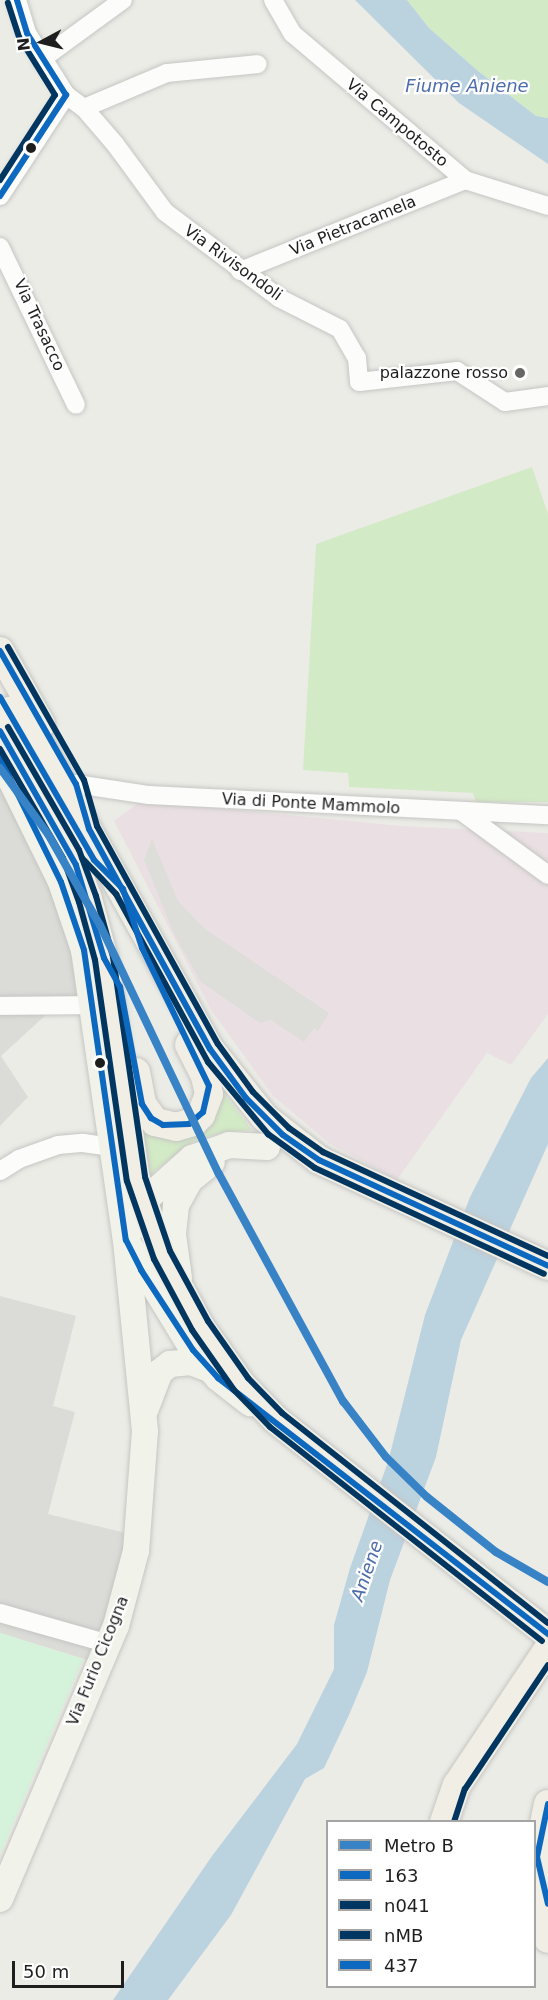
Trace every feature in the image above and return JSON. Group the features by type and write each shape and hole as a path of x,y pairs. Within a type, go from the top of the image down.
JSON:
{"main road":[{"path":"0,651 75,784 89,829"},
{"path":"0,713 14,710 25,717 225,1071 274,1127 319,1160 413,1201 545,1265"},
{"path":"0,731 71,854 104,958 124,1003 145,1111 163,1125 176,1127 194,1122 206,1105 209,1086 142,948 123,889"},
{"path":"104,958 129,1145 143,1202 162,1255 183,1296 219,1355 265,1411 548,1634"},
{"path":"444,1820 458,1785 548,1649"},
{"path":"525,1820 548,1788"},
{"path":"548,1804 537,1857 548,1904"},
{"path":"536,1922 548,1939"}],"street":[{"name":"Via Rivisondoli","path":"17,0 27,33 66,95 84,108 165,212 240,271 279,298 339,329 357,358 359,382 457,371 505,402 548,396"},
{"path":"42,59 123,0"},
{"name":"Via Campotosto","path":"273,0 293,34 465,180 548,206"},
{"path":"84,108 167,73 258,64"},
{"path":"2,188 66,95"},
{"name":"Via Pietracamela","path":"240,271 465,180"},
{"name":"Via Trasacco","path":"0,247 76,405"},
{"name":"Via Furio Cicogna","path":"0,758 64,889 84,950 94,1005 126,1240 144,1411 139,1533 129,1585 109,1644 0,1899"},
{"name":"Via di Ponte Mammolo","path":"75,784 149,795 548,815"},
{"path":"461,811 548,875"},
{"path":"0,1006 94,1005"},
{"path":"0,1171 19,1159 58,1145 82,1143 112,1147"},
{"path":"265,1411 238,1395 209,1369 178,1327 126,1240 143,1202 184,1163 204,1152 229,1145 267,1148 319,1160"},
{"path":"183,1296 173,1234 180,1193 197,1173 215,1160 267,1148"},
{"name":"Via Furio Cicogna","path":"144,1411 158,1375 170,1364 191,1362 209,1369"},
{"path":"0,1613 109,1644"}],"shaded area":[{"path":"0,778 70,930 84,1014 48,1013 1,1056 28,1097 0,1126"},
{"path":"141,801 402,826 548,833 548,1014 511,1065 487,1053 397,1180 329,1143 273,1096 211,1010 114,821"},
{"path":"152,839 178,901 205,929 329,1013 318,1031 314,1028 304,1042 271,1020 260,1023 201,982 174,934 144,860"},
{"path":"0,1296 76,1316 53,1406 75,1412 48,1514 130,1534 94,1662 0,1633"}],"green space":[{"path":"407,0 548,0 548,118 536,116 478,71 429,28"},
{"path":"532,467 548,514 548,802 476,802 473,793 349,787 348,773 303,770 316,544"},
{"path":"222,1091 252,1130 220,1133 192,1142 151,1174 142,1127 152,1134"},
{"path":"0,1633 83,1659 0,1854"}],"water":[{"name":"Fiume Aniene","path":"355,0 407,0 429,28 478,71 536,116 548,118 548,164 459,103"},
{"name":"Aniene","path":"548,1058 548,1144 461,1340 436,1457 390,1580 367,1672 349,1715 324,1768 305,1779 231,1915 168,2000 113,2000 212,1856 297,1744 334,1669 334,1625 350,1568 388,1462 425,1315 470,1197 531,1078"}],"metro line":[{"name":"B","path":"0,768 48,834 100,925 219,1174 343,1401 386,1457 427,1497 496,1552 548,1582"}],"transit line":[{"name":"163","path":"0,196 66,95 27,33 17,0"},
{"name":"nMB","path":"0,180 55,95 19,37 8,3"},
{"name":"nMB","path":"8,647 84,780 97,826 218,1044 253,1092 289,1128 323,1152 548,1256"},
{"name":"163","path":"0,651 76,784 89,829 210,1049 246,1098 283,1135 319,1160 548,1266"},
{"name":"437","path":"0,697 94,860 123,889 142,948 209,1086 203,1112 189,1124 163,1125 151,1118 142,1104 120,987 104,958 76,865 0,731"},
{"name":"nMB","path":"8,727 79,850 96,896 113,957 145,1177 170,1251 208,1321 248,1378 282,1413 548,1623"},
{"name":"n041","path":"0,749 63,858 79,902 95,960 127,1181 154,1259 192,1330 234,1390 270,1427 542,1641"},
{"name":"163","path":"0,758 61,882 84,950 126,1240 141,1270 193,1350 218,1378 548,1634"},
{"name":"n041","path":"82,858 116,894 208,1062 268,1134 315,1168 544,1274"},
{"name":"n041","path":"455,1820 465,1789 548,1665"},
{"name":"163","path":"548,1804 537,1857 548,1904"}],"place":[{"name":"palazzone rosso","path":"520,373"}]}
